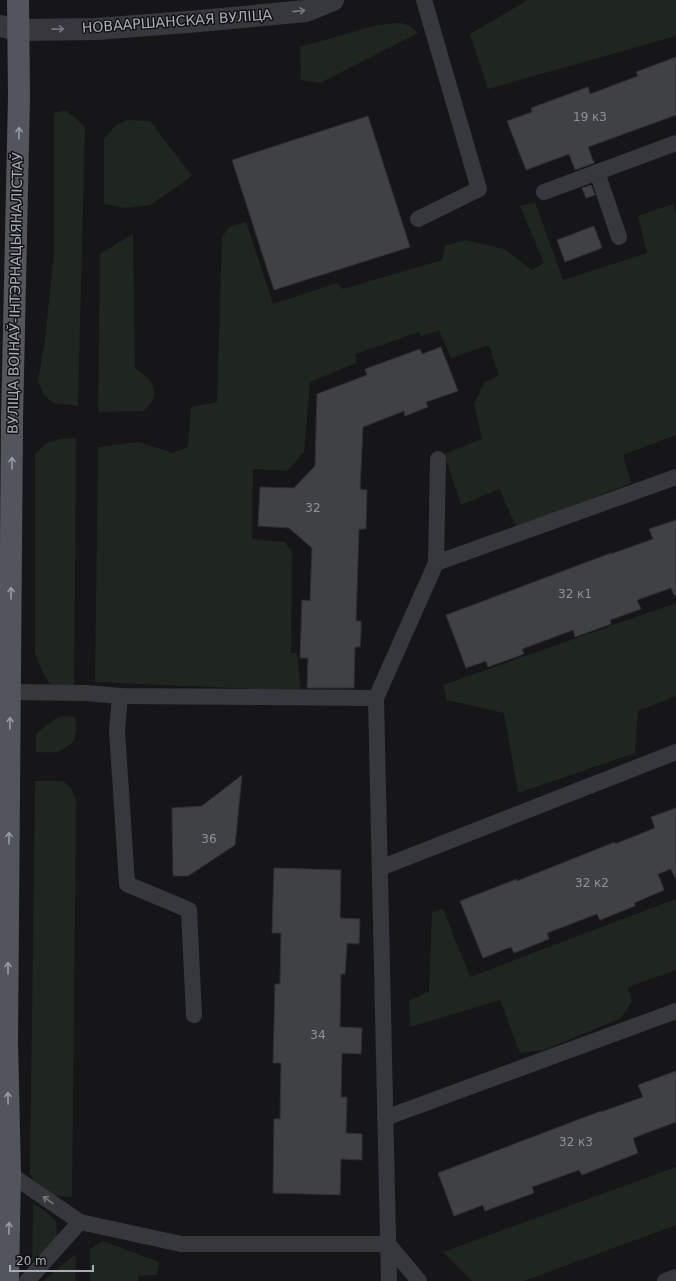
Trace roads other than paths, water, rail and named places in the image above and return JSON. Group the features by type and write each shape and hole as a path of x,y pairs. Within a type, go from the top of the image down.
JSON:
{"main road":[{"name":"ВУЛІЦА ВОІНАЎ-ІНТЭРНАЦЫЯНАЛІСТАЎ","path":"8,1281 10,1174 4,1033 4,929 10,692 12,421 20,97 9,28 18,0"}],"street":[{"name":"НОВААРШАНСКАЯ ВУЛІЦА","path":"9,28 97,28 230,19 306,11 333,0"}],"lane":[{"path":"418,219 479,188 424,0"},
{"path":"544,192 676,143"},
{"path":"597,172 619,237"},
{"path":"389,1281 376,698 436,563 438,459"},
{"path":"436,563 676,477"},
{"path":"10,692 86,693 120,696 376,698"},
{"path":"120,696 117,730 127,884 189,910 194,1014"},
{"path":"380,868 676,752"},
{"path":"385,1118 676,1011"},
{"path":"10,1174 80,1222 181,1244 388,1244"},
{"path":"27,1281 80,1222"},
{"path":"388,1244 419,1281"},
{"path":"665,1281 676,1277"}]}
